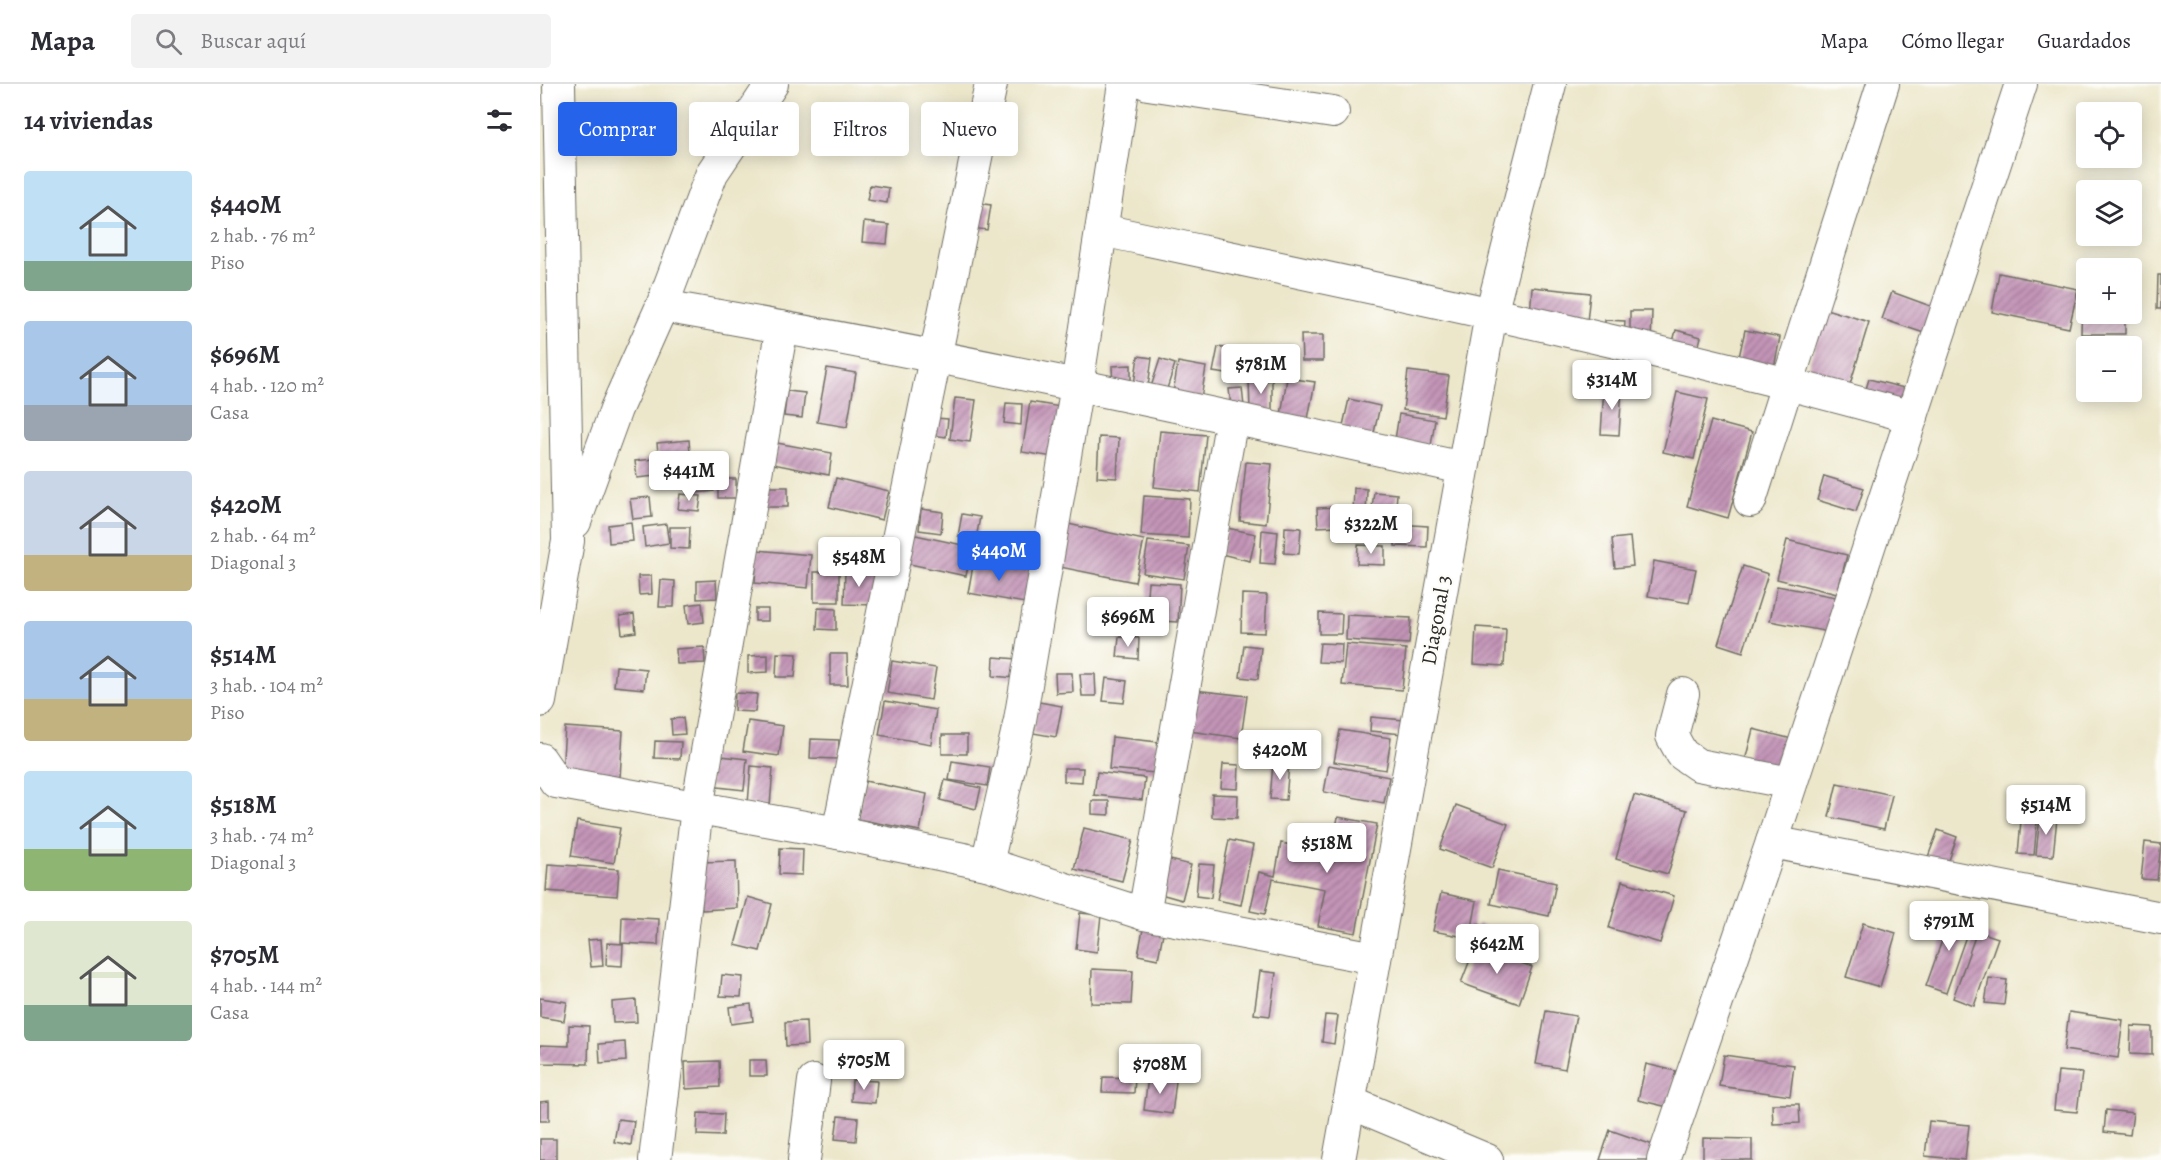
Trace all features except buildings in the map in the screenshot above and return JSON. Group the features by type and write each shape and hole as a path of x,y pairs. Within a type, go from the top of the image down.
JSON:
{"street":[{"path":"559,84 552,315 568,541"},
{"path":"540,701 568,541 616,409 662,306 712,173 772,84"},
{"path":"838,833 991,84"},
{"path":"987,864 1020,720 1077,385 1124,84"},
{"path":"1148,84 1333,112"},
{"name":"Diagonal 3","path":"1339,1160 1491,314 1550,84"},
{"path":"1750,501 1883,84"},
{"path":"1663,1160 1772,842 2021,84"},
{"path":"1102,230 1491,314 1787,383 1912,417"},
{"path":"662,306 782,327 1077,385 1463,468"},
{"path":"654,1160 697,808 782,327"},
{"path":"1144,914 1232,418"},
{"path":"1683,694 1672,736 1682,754 1698,765 1791,783"},
{"path":"540,759 556,782 838,833 987,864 1144,914 1375,958"},
{"path":"1772,842 2161,918"},
{"path":"804,1160 814,1081"},
{"path":"1349,1102 1487,1160"}]}
